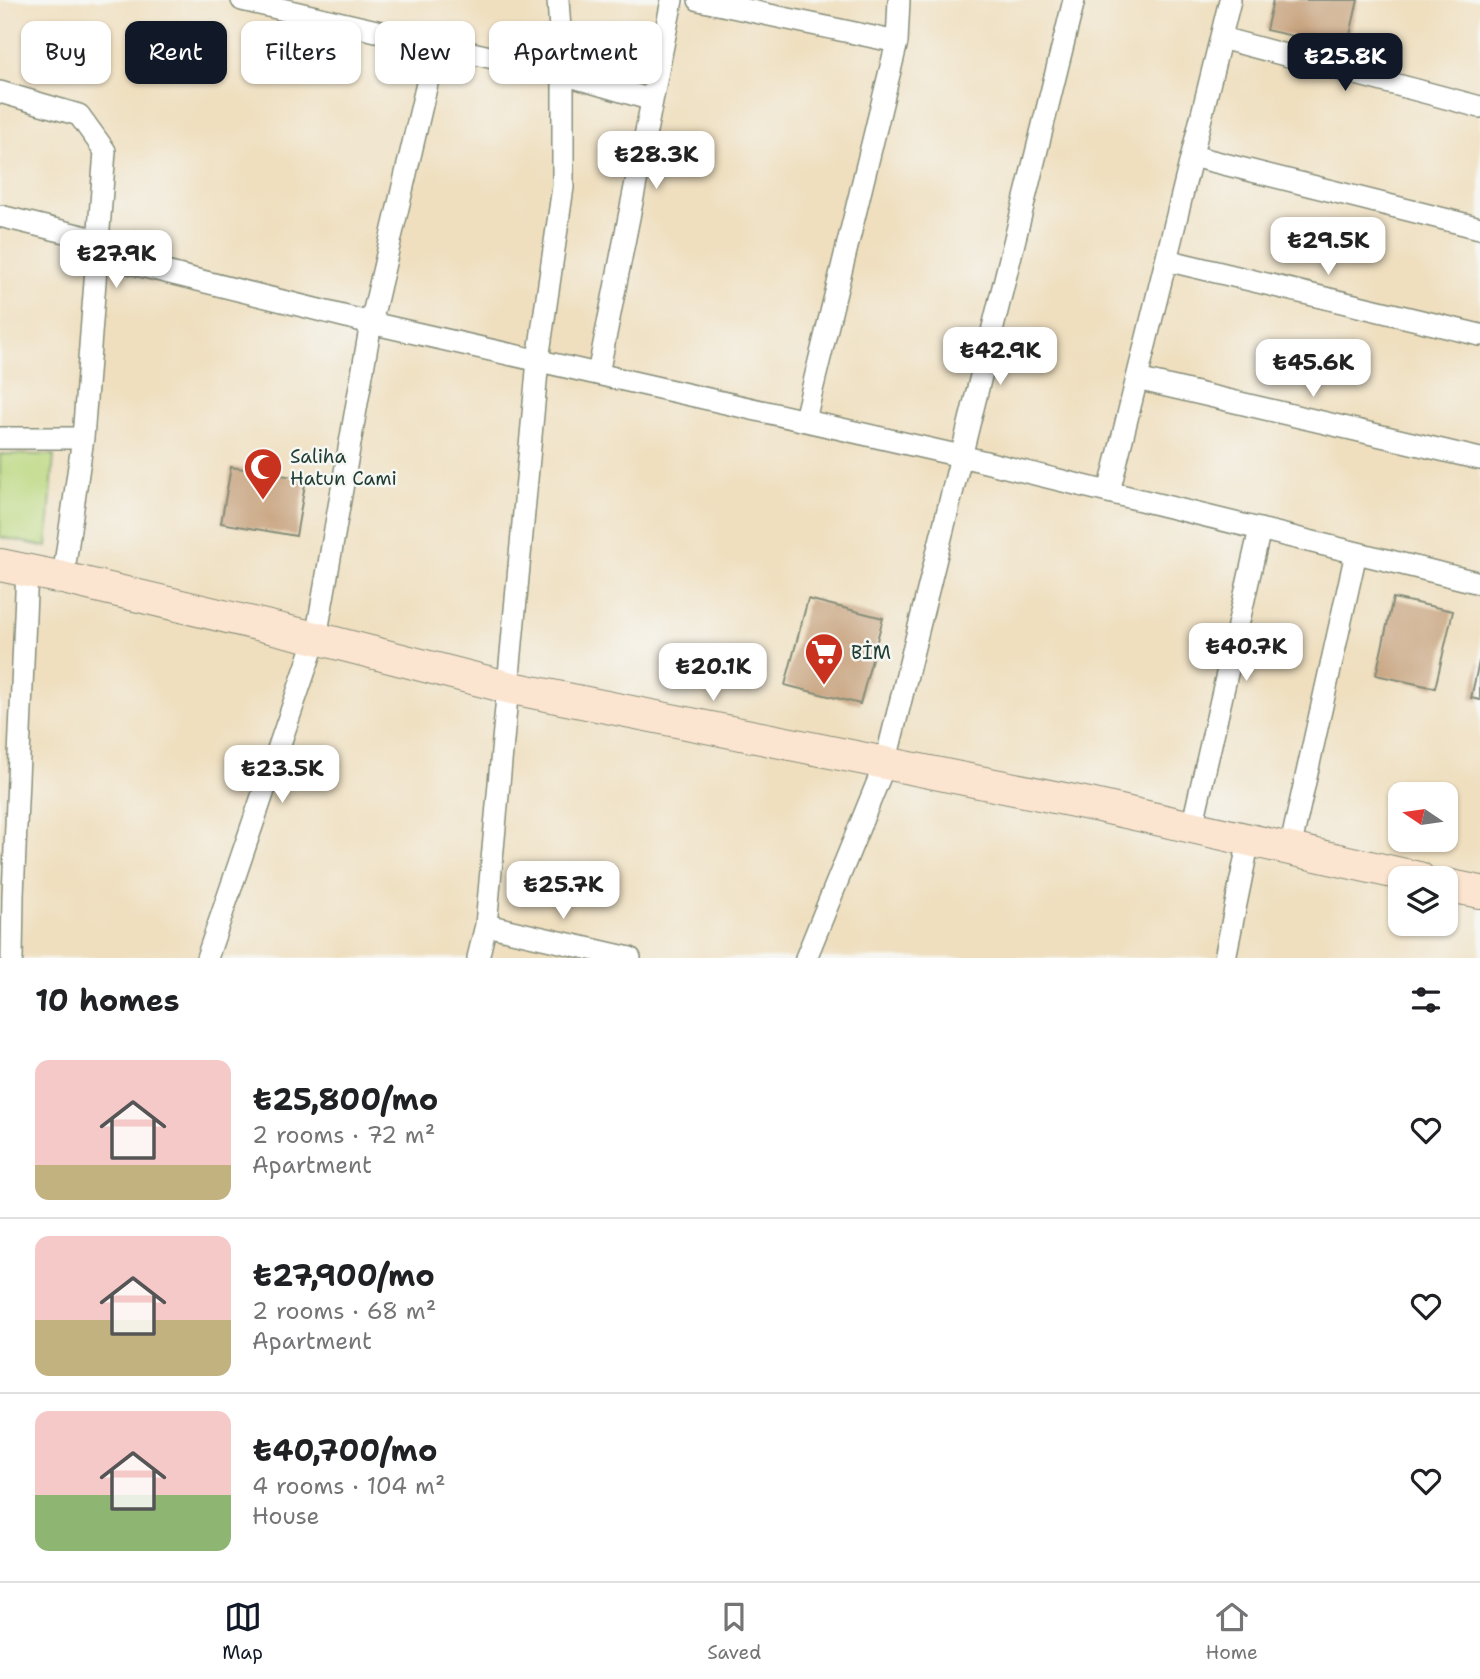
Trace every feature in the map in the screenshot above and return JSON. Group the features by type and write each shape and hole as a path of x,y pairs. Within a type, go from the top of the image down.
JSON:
{"street":[{"path":"242,0 375,31"},
{"path":"558,0 559,21"},
{"path":"598,374 672,0"},
{"path":"698,0 897,43"},
{"path":"805,419 897,43 900,0"},
{"path":"806,958 885,764 1074,0"},
{"path":"1109,492 1230,0"},
{"path":"1221,38 1480,107"},
{"path":"207,958 316,638 371,323 427,84"},
{"path":"478,958 486,925 538,360 563,187 563,84"},
{"path":"597,84 652,100"},
{"path":"0,92 79,115 105,151 83,438 63,578"},
{"path":"1192,156 1480,228"},
{"path":"0,216 98,247 371,323 805,419 1356,552 1479,578"},
{"path":"1166,260 1480,335"},
{"path":"1137,380 1480,459"},
{"path":"0,438 83,438"},
{"path":"1192,827 1259,529"},
{"path":"1290,849 1356,552"},
{"path":"12,958 6,895 13,567 316,638 507,687 1094,805 1388,871"},
{"path":"1225,958 1249,840"},
{"path":"1458,887 1480,892"},
{"path":"486,925 630,958"}],"green space":[{"path":"0,454 54,455 47,547 0,537"}],"building":[{"path":"1273,0 1358,0 1347,48 1266,30"},
{"name":"Saliha Hatun Cami","path":"231,467 306,479 296,536 221,523"},
{"path":"1393,598 1453,611 1435,688 1376,675"},
{"path":"808,599 883,618 860,704 785,685"},
{"path":"1480,663 1480,700 1471,698"}],"place":[{"name":"Saliha Hatun Cami","path":"263,501"},
{"name":"BİM","path":"824,686"}]}
